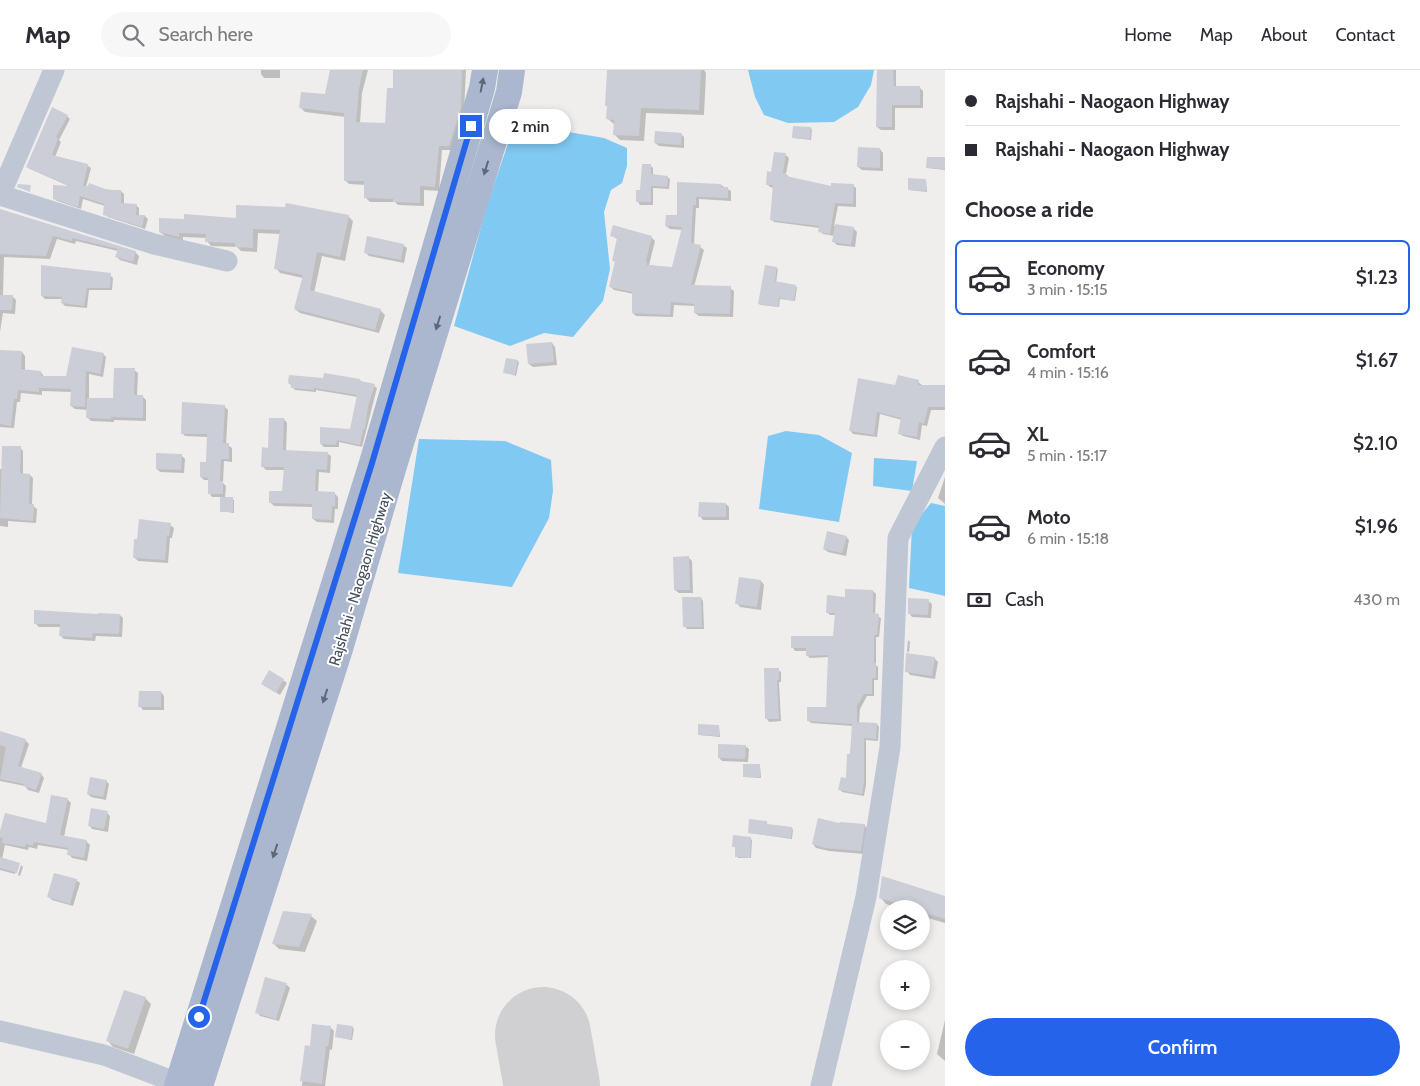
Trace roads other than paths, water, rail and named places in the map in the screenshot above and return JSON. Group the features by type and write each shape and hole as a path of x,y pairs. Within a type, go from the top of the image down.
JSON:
{"main road":[{"name":"Rajshahi - Naogaon Highway","path":"203,1039 482,88 485,70"},
{"name":"Rajshahi - Naogaon Highway","path":"185,1085 203,1039 340,649 393,469 509,92 512,70"}],"street":[{"path":"54,70 0,195 154,244 227,261"},
{"path":"821,1086 866,897 890,747 898,538 945,447"},
{"path":"0,1031 104,1055 185,1085"}],"water":[{"path":"748,70 874,70 871,85 858,107 834,122 788,123 764,115 755,97"},
{"path":"515,123 604,138 627,148 627,166 622,183 611,190 604,212 610,269 603,301 573,337 544,333 510,346 454,326 487,205"},
{"path":"786,431 819,435 852,453 839,522 759,509 768,436"},
{"path":"419,439 505,441 551,460 553,491 549,518 512,587 398,573"},
{"path":"874,458 917,461 912,491 873,486"},
{"path":"931,503 945,506 945,596 909,588 912,526"}]}
